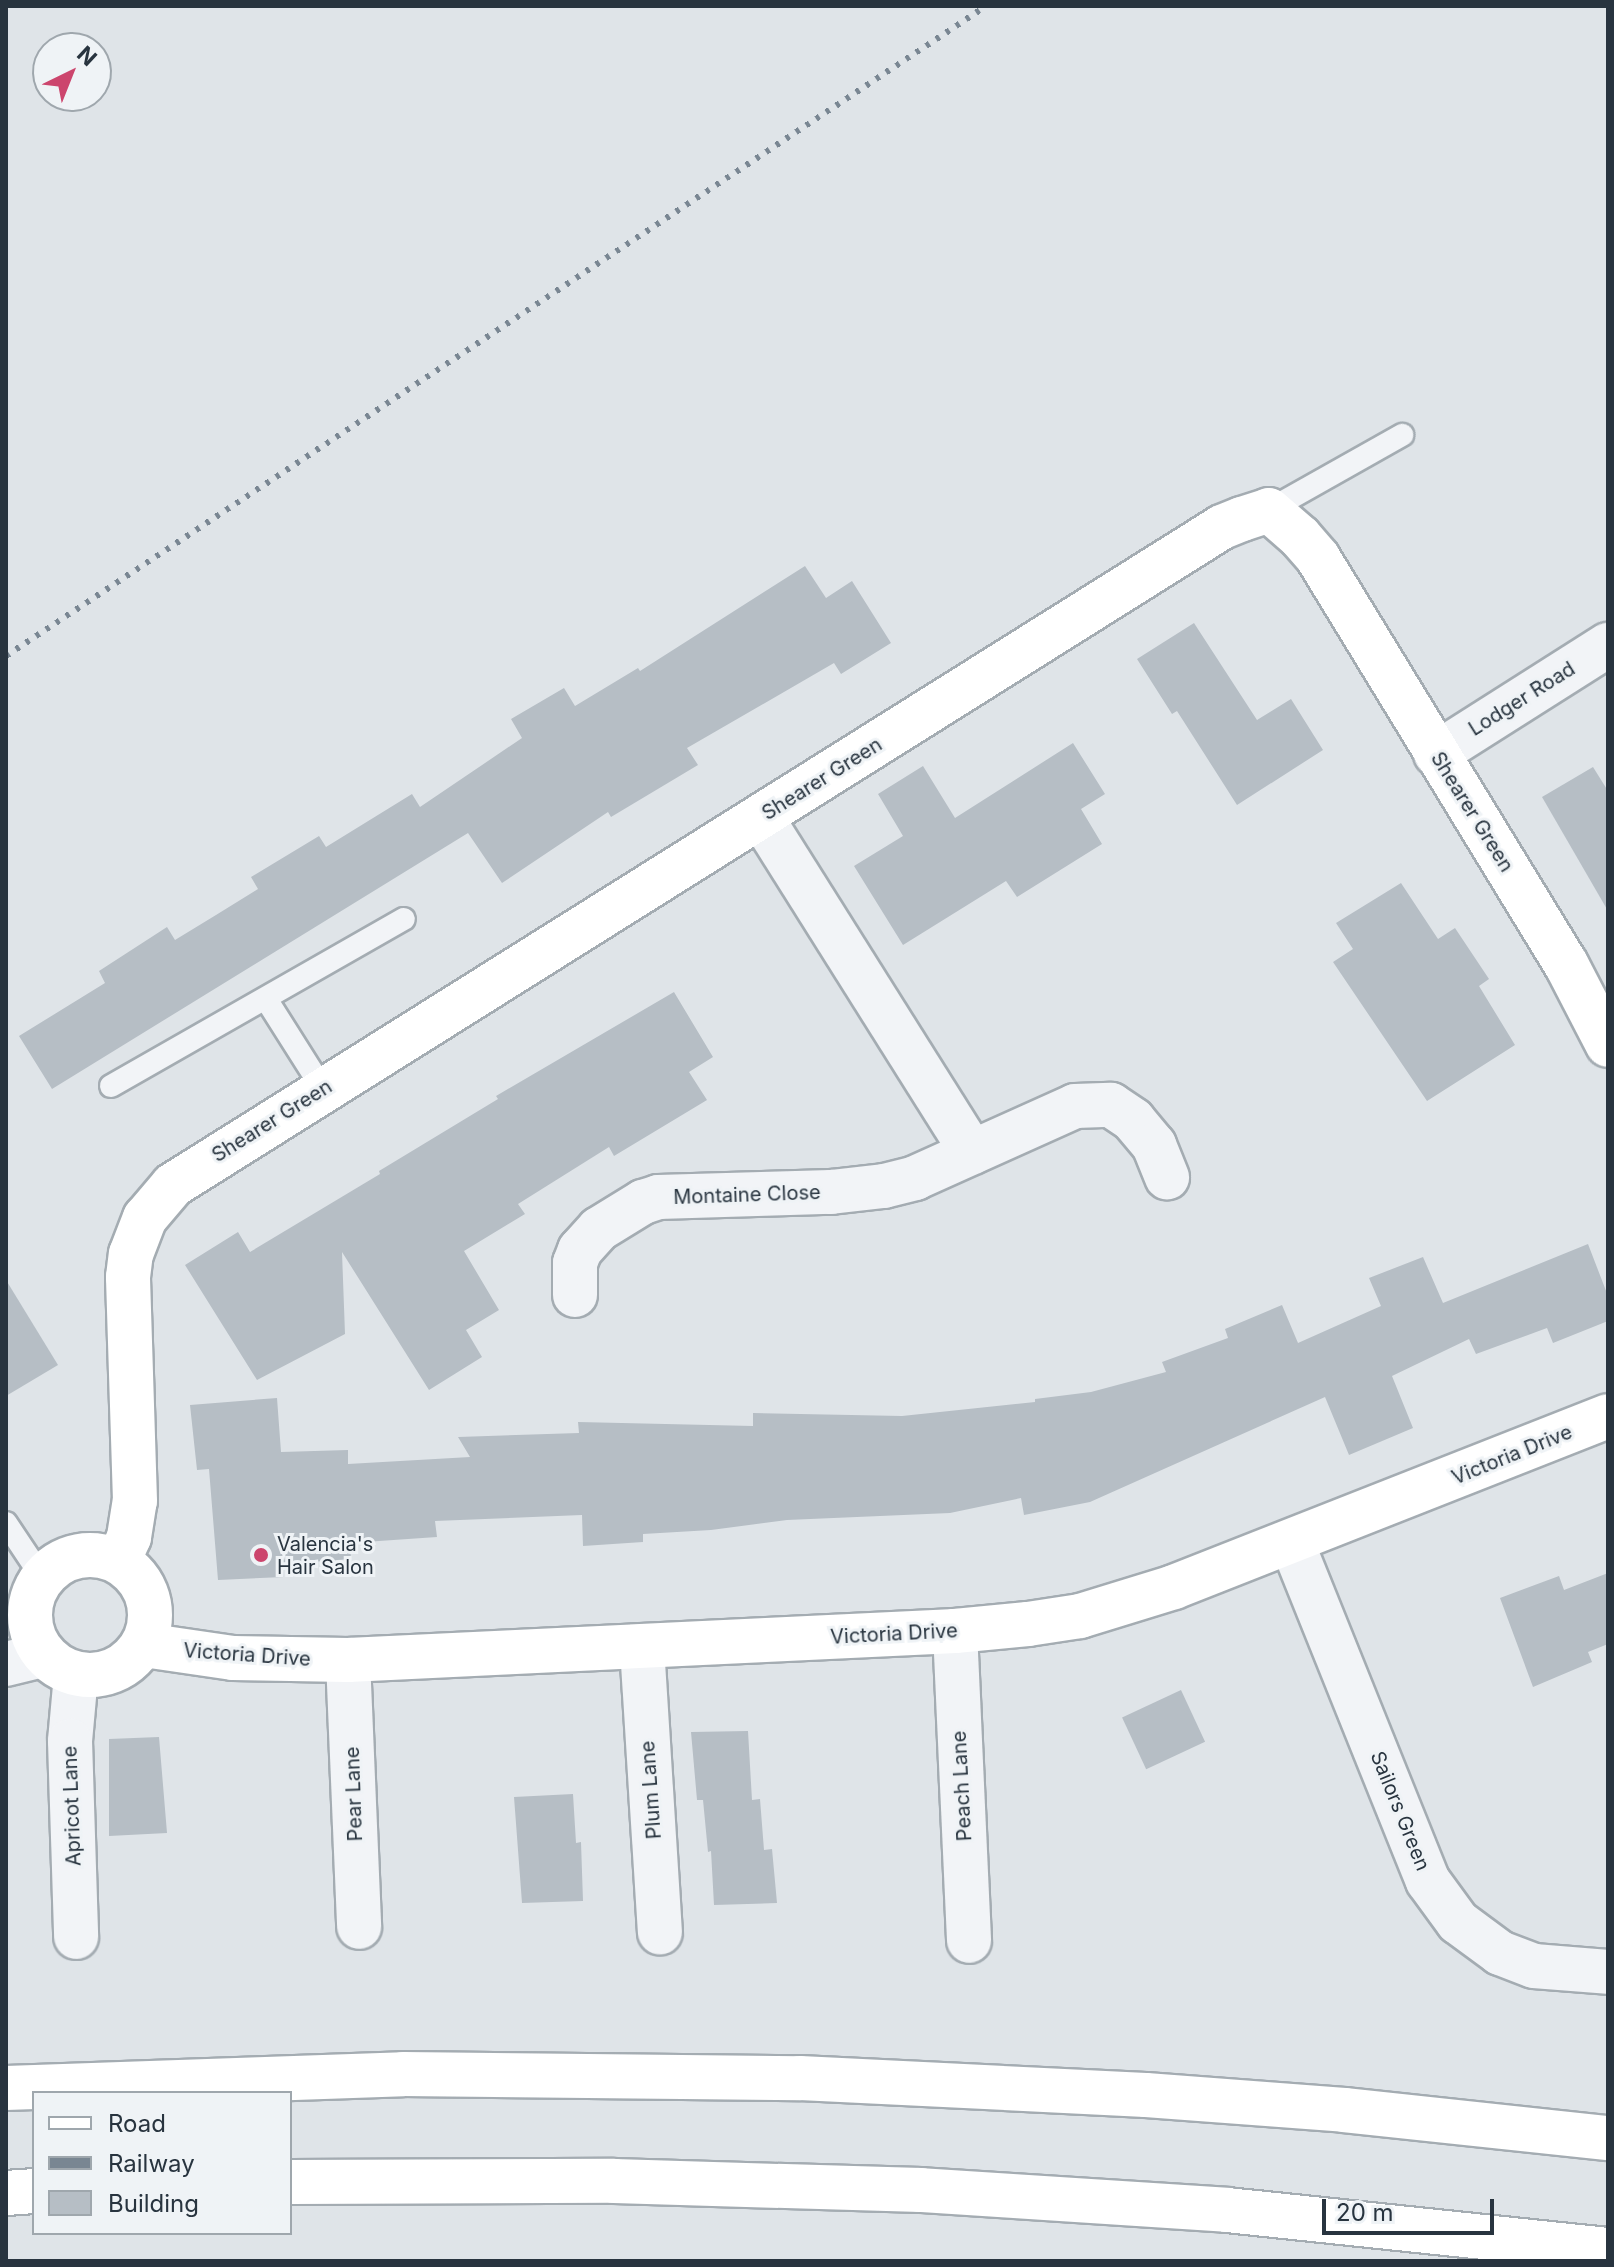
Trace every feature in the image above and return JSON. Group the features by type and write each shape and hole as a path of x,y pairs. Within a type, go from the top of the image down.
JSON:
{"main road":[{"name":"Shearer Green","path":"118,1561 129,1537 135,1501 128,1277 135,1239 152,1209 173,1185 1222,527 1269,510 1300,537 1318,558 1566,964 1608,1045"},
{"name":"Victoria Drive","path":"144,1645 245,1659 348,1660 955,1631 1028,1624 1113,1607 1292,1543 1608,1416"},
{"path":"77,1556 118,1561 137,1576 149,1597 152,1622 144,1645 115,1672 42,1664 31,1630 30,1602 42,1577 77,1556"},
{"path":"6,2088 403,2074 787,2077 1146,2095 1344,2110 1608,2138"},
{"path":"292,2182 601,2180 947,2192 1227,2210 1608,2250"},
{"path":"6,2193 32,2191"}],"street":[{"name":"Lodger Road","path":"1436,754 1608,645"},
{"path":"761,817 972,1152"},
{"name":"Montaine Close","path":"575,1295 575,1263 580,1250 599,1229 643,1202 658,1197 861,1190 915,1178 1075,1106 1111,1105 1133,1120 1154,1145 1167,1177"},
{"name":"Sailors Green","path":"1292,1543 1428,1881 1450,1912 1458,1922 1500,1953 1534,1966 1608,1972"},
{"name":"Peach Lane","path":"955,1631 969,1941"},
{"name":"Plum Lane","path":"642,1647 660,1932"},
{"name":"Pear Lane","path":"348,1660 359,1927"},
{"name":"Apricot Lane","path":"42,1664 70,1741 76,1937"}],"lane":[{"path":"1269,510 1402,435"},
{"path":"111,1086 404,919"},
{"path":"266,999 323,1089"},
{"path":"6,1523 42,1577"}],"building":[{"path":"805,566 826,598 852,581 891,643 841,674 834,663 687,748 698,765 611,817 608,812 502,883 468,833 52,1089 19,1036 105,983 99,971 167,927 175,940 216,915 258,889 251,877 319,836 326,847 412,794 420,807 522,738 511,719 564,688 575,706 638,668 640,671"},
{"path":"1194,623 1257,720 1291,699 1323,750 1237,805 1177,711 1172,714 1137,659"},
{"path":"1073,743 1105,794 1081,809 1102,844 1017,897 1006,881 903,945 854,866 903,836 878,794 923,766 955,818"},
{"path":"1593,767 1608,791 1608,911 1542,797"},
{"path":"1401,883 1438,939 1455,928 1489,979 1479,986 1515,1045 1427,1101 1333,962 1353,949 1336,923"},
{"path":"674,992 713,1057 689,1072 707,1100 614,1156 609,1147 518,1204 525,1214 464,1251 499,1310 466,1330 482,1357 429,1390 342,1252 345,1334 257,1380 185,1265 238,1232 250,1252 380,1174 379,1171 498,1099 496,1096"},
{"path":"1588,1244 1608,1296 1608,1321 1553,1343 1547,1328 1476,1354 1469,1339 1392,1376 1413,1428 1349,1455 1325,1397 1090,1502 1024,1515 1021,1498 950,1513 787,1520 711,1530 643,1534 643,1542 583,1546 582,1515 435,1521 437,1537 350,1543 351,1559 283,1564 284,1577 218,1580 209,1469 197,1470 190,1405 277,1398 281,1452 348,1450 348,1464 470,1457 458,1437 579,1433 578,1422 753,1426 753,1413 902,1416 1035,1402 1035,1399 1091,1392 1166,1372 1162,1362 1228,1338 1225,1329 1282,1305 1298,1343 1381,1306 1369,1278 1423,1257 1443,1303"},
{"path":"6,1280 58,1365 6,1396"},
{"path":"1608,1573 1608,1644 1588,1652 1592,1662 1533,1687 1500,1598 1559,1576 1564,1590"},
{"path":"1181,1690 1205,1742 1146,1769 1122,1717"},
{"path":"748,1731 752,1800 760,1799 764,1850 772,1849 777,1903 714,1905 711,1851 708,1852 703,1800 697,1800 691,1732"},
{"path":"159,1737 167,1833 109,1836 109,1739"},
{"path":"573,1794 576,1843 581,1842 583,1901 522,1903 514,1797"}],"railway":[{"path":"6,656 986,6"}],"place":[{"name":"Valencia's Hair Salon","path":"261,1555"}]}
